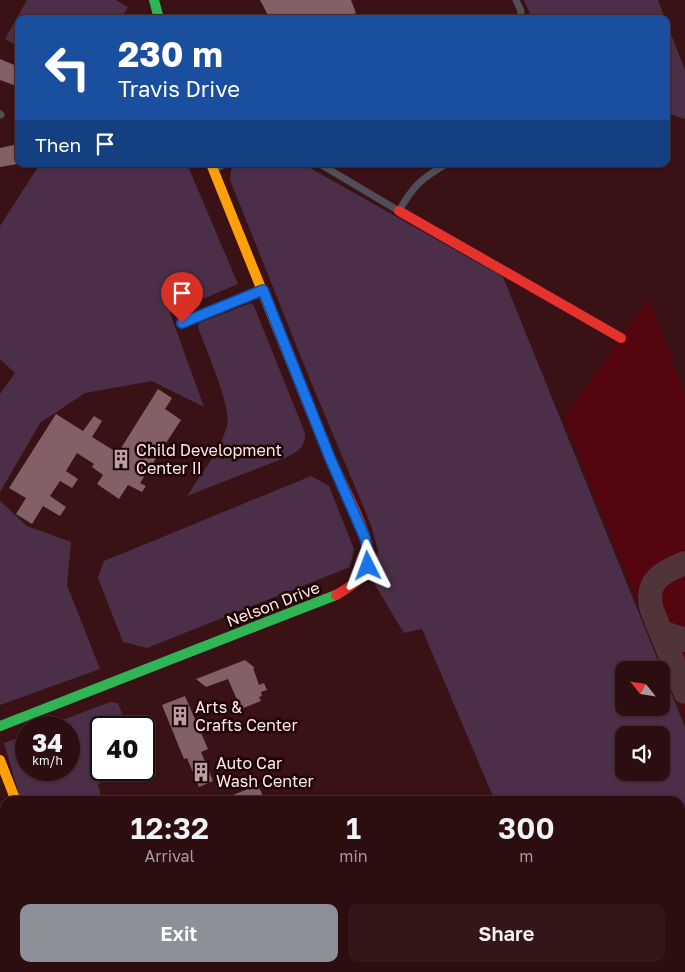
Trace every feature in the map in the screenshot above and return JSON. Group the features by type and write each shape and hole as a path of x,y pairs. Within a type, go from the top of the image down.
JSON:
{"street":[{"path":"154,0 159,15"},
{"path":"516,0 521,11 520,15"},
{"name":"Nelson Drive","path":"0,726 321,602 349,588 368,566 369,557 365,538 330,458 213,167"},
{"path":"325,167 621,338"},
{"path":"399,211 418,182 441,167"},
{"path":"182,323 263,290"},
{"path":"0,760 14,796"}],"shaded area":[{"path":"27,0 116,0 128,7 123,15 19,15"},
{"path":"524,0 658,0 664,15 530,15"},
{"path":"15,21 15,45 5,39"},
{"path":"670,31 685,70 685,119 670,114"},
{"path":"38,167 188,167 238,284 170,313 204,407 152,381 85,393 40,423 0,492 0,394 15,373 0,359 0,226"},
{"path":"233,167 308,167 503,277 658,661 615,661 615,716 670,716 670,690 685,727 685,796 493,796 422,629 404,633 372,580 378,551 371,525 230,180"},
{"path":"649,298 685,396 685,718 670,681 670,661 662,661 564,418"},
{"path":"251,303 254,306 305,433 304,442 298,450 287,457 187,496 215,453 227,426 226,405 198,327 199,323"},
{"path":"311,476 329,486 354,549 350,567 147,648 123,642 98,578 104,561"},
{"path":"0,501 27,526 71,542 67,585 100,669 0,705"},
{"path":"110,702 118,703 123,716 90,716 90,781 105,781 98,784 101,796 20,796 15,781 80,781 80,716 73,716"},
{"path":"15,739 15,781 4,743"}],"building":[{"path":"260,0 351,0 356,13 351,15 268,15"},
{"path":"0,59 15,65 15,86 0,80"},
{"path":"14,145 15,164 0,167 0,148"},
{"name":"Child Development Center II","path":"158,389 172,398 165,409 181,420 140,483 146,486 142,492 128,485 119,499 97,484 103,475 92,467 94,464 77,453 66,471 78,479 72,488 60,481 50,496 66,507 60,516 43,506 32,524 16,514 26,498 9,488 56,414 83,431 94,416 102,421 92,437 118,453"},
{"path":"245,660 255,668 253,668 259,685 264,683 267,690 261,692 262,696 259,697 261,701 241,709 228,679 206,687 196,679"},
{"path":"185,696 208,749 201,752 213,781 199,787 187,758 184,759 162,705"},
{"path":"258,785 263,796 234,796"}],"taxiway":[{"path":"685,563 669,570 657,579 653,585 650,600 652,610 685,692"},
{"path":"661,632 685,640"}],"traffic: fast":[{"path":"154,0 158,15"},
{"path":"0,726 336,595"}],"traffic: slow":[{"path":"212,167 292,365"},
{"path":"0,760 14,796"}],"traffic: jam":[{"path":"399,211 621,338"},
{"path":"183,323 263,290"},
{"path":"292,365 320,434 354,508 368,550 367,566 361,577 336,595"}],"place":[{"name":"Child Development Center II","path":"121,459"},
{"name":"Arts & Crafts Center","path":"180,716"},
{"name":"Auto Car Wash Center","path":"201,772"}],"route":[{"path":"182,323 263,290 330,458 365,538 368,547 368,566"}]}
